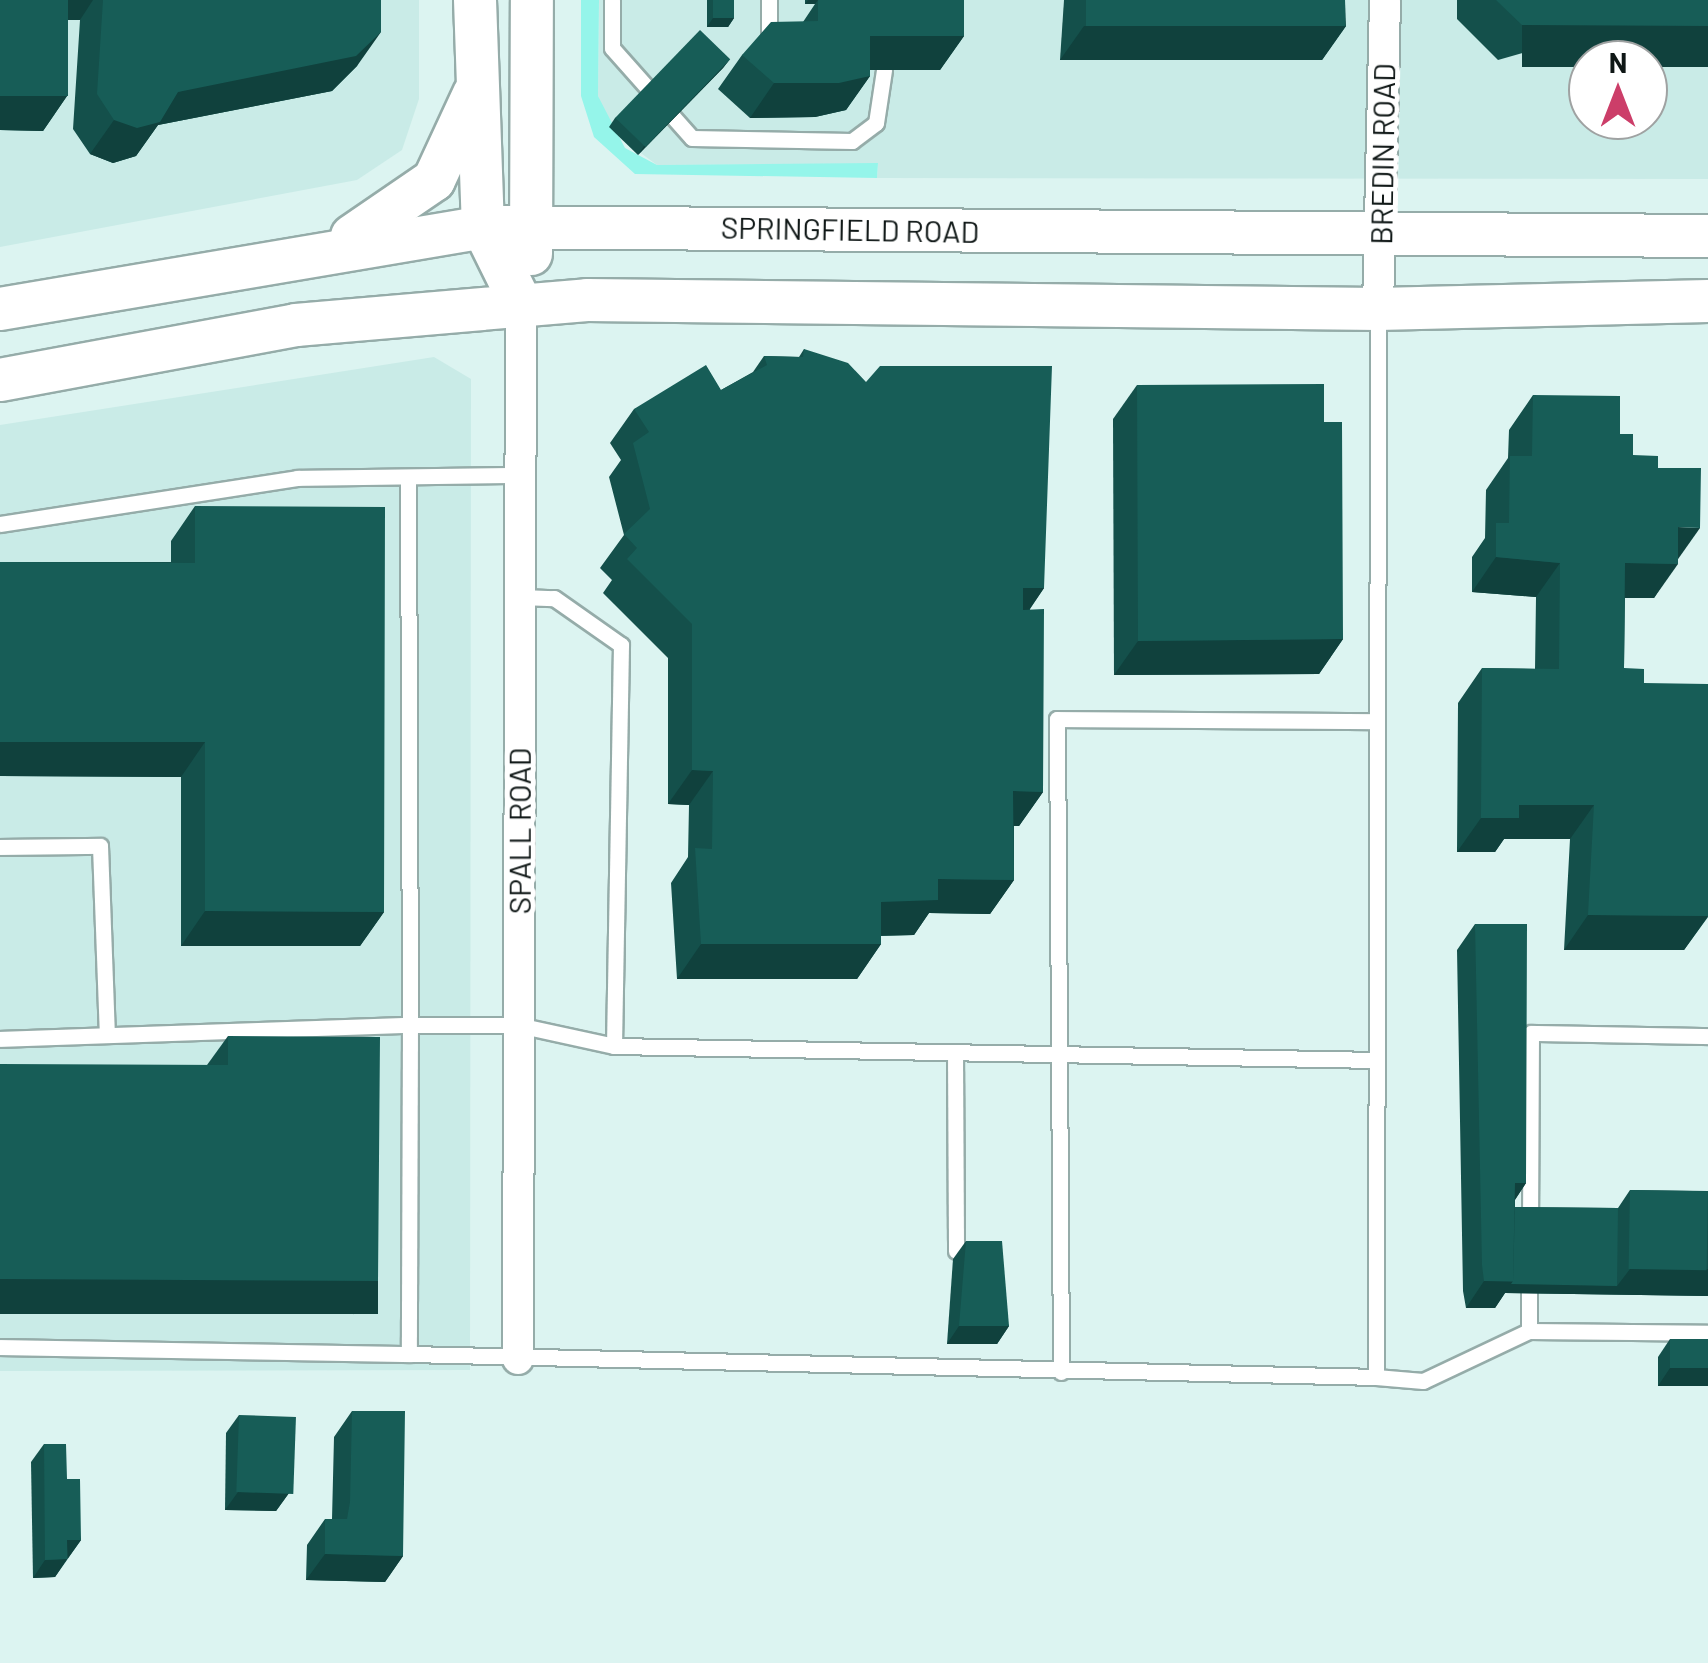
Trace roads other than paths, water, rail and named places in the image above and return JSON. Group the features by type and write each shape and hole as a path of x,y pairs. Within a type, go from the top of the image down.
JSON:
{"main road":[{"name":"SPALL ROAD","path":"476,0 483,227 521,304"},
{"name":"SPALL ROAD","path":"521,304 536,225 532,0"},
{"path":"336,245 434,180 477,84"},
{"name":"SPRINGFIELD ROAD","path":"0,309 336,245 483,227 1708,236"},
{"path":"0,380 296,325 521,304 1378,308 1708,301"}],"street":[{"name":"BREDIN ROAD","path":"1378,308 1384,0"},
{"name":"SPALL ROAD","path":"518,1358 521,304"}],"lane":[{"path":"612,0 612,48 678,125 708,142 852,141 876,123 884,70"},
{"path":"769,0 769,37"},
{"path":"1376,1376 1378,308"},
{"path":"0,524 297,478 520,475"},
{"path":"408,477 409,1354"},
{"path":"520,597 554,598 621,645 614,1046"},
{"path":"1061,1372 1057,720 1376,721"},
{"path":"0,847 100,846 107,1036"},
{"path":"0,1038 518,1025 614,1046 1377,1060"},
{"path":"1529,1331 1530,1033 1708,1036"},
{"path":"955,1052 956,1251"},
{"path":"0,1347 1376,1376 1423,1381 1529,1331 1708,1333"}]}
